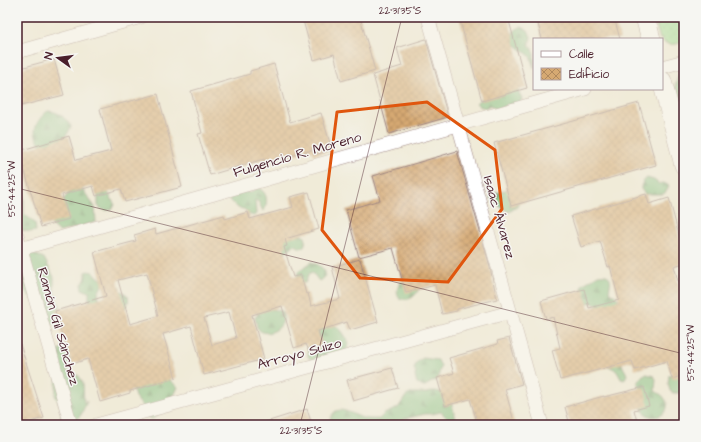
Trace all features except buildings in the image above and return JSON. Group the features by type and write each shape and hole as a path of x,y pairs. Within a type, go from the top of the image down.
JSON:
{"main road":[{"path":"645,17 651,38"},
{"path":"663,85 684,164"}],"street":[{"path":"17,52 141,17"},
{"name":"Isaac Álvarez","path":"428,17 542,425"},
{"path":"663,67 684,61"},
{"name":"Fulgencio R. Moreno","path":"19,250 581,90"},
{"name":"Ramón Gil Sánchez","path":"17,235 19,250 71,425"},
{"name":"Arroyo Suizo","path":"96,425 510,312"}],"highlighted area":[{"path":"427,102 495,150 502,209 448,282 360,278 322,230 337,112"}],"green space":[{"path":"654,17 679,17 684,33 682,41 672,45 665,43 663,42 663,38 660,38"},
{"path":"521,27 528,30 531,37 529,44 533,51 533,65 530,56 513,43 513,33"},
{"path":"684,68 684,99 678,92 676,85 680,70"},
{"path":"684,77 684,124 674,89 677,82"},
{"path":"515,90 518,91 522,98 520,104 511,107 508,104 496,109 490,105 485,108 476,103 479,100 489,99 491,96"},
{"path":"48,111 56,112 71,126 64,138 45,150 37,140 35,129 40,119"},
{"path":"647,178 654,180 659,184 664,183 669,186 666,192 663,194 645,194 641,187 644,180"},
{"path":"17,181 24,194 24,214 35,223 36,231 30,232 17,229"},
{"path":"258,188 265,194 266,197 265,209 263,211 258,201 255,200 256,214 254,216 250,215 244,209 238,208 230,200 230,193 245,191 249,193"},
{"path":"508,189 520,200 518,206 509,212 490,198 491,194"},
{"path":"76,190 83,190 95,207 96,222 60,232 53,227 50,222 50,208 64,199 68,194"},
{"path":"107,191 115,205 109,210 105,210 98,206 98,195"},
{"path":"292,230 305,237 306,240 304,247 301,248 295,245 286,251 283,257 285,237"},
{"path":"31,253 44,258 54,277 54,292 60,305 54,323 48,327 33,299 26,293 21,284 19,274 22,259 24,254"},
{"path":"312,262 324,270 325,275 319,281 312,272 309,274 305,283 301,283 297,278 298,271"},
{"path":"86,272 93,272 104,282 98,293 99,300 89,301 89,292 81,287 85,279"},
{"path":"598,275 609,276 609,291 618,299 618,302 600,306 590,302 587,304 582,291 582,285"},
{"path":"404,279 419,288 416,294 409,299 399,298 397,293 400,283"},
{"path":"119,290 126,294 128,298 128,303 125,309"},
{"path":"271,309 281,311 283,317 282,322 280,327 265,333 260,331 257,327 255,317 258,315 257,313"},
{"path":"330,323 342,331 349,344 346,351 314,362 308,357 308,338 315,326"},
{"path":"64,347 70,351 68,357 71,364 66,370 79,376 83,383 84,404 87,401 81,415 71,425 64,424 61,417 61,408 55,395 58,350"},
{"path":"423,358 438,360 441,367 439,378 423,387 417,383 415,376 416,372 414,369 417,362"},
{"path":"622,362 627,375 624,380 621,379 614,369 606,367"},
{"path":"647,374 654,376 656,379 655,391 663,396 667,404 667,409 660,416 650,416 645,413 642,408 638,381 643,375"},
{"path":"672,374 678,376 680,379 682,390 680,393 673,393 670,391 668,383 669,375"},
{"path":"167,378 178,387 173,397 168,405 157,416 152,419 145,416 144,408 135,397 133,390"},
{"path":"436,391 443,393 446,400 452,405 456,420 450,421 441,412 404,419 401,425 375,425 365,423 362,425 329,425 334,412 338,410 343,410 363,418 379,419 384,414 398,408 406,396 412,393 427,393"}]}
